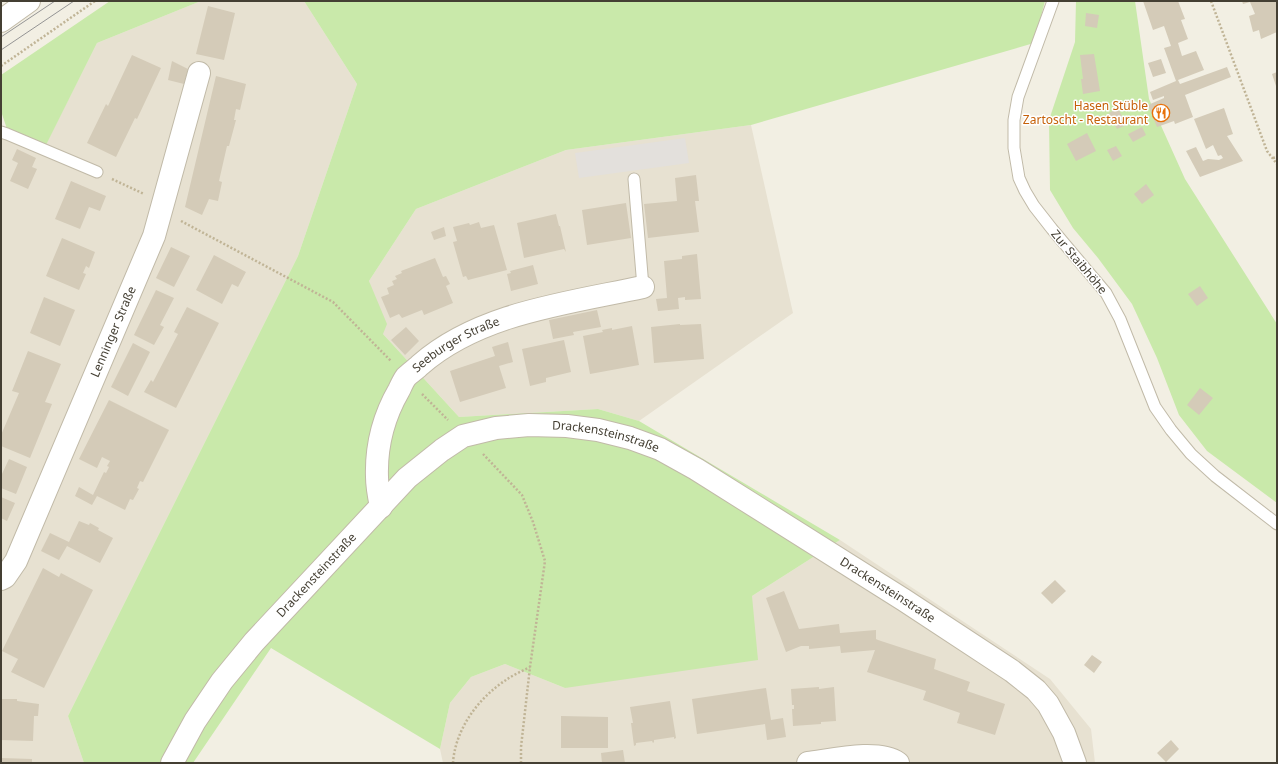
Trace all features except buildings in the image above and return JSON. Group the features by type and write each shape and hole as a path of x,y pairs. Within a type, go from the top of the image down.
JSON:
{"street":[{"path":"1,21 29,1"},
{"name":"Lenninger Straße","path":"1,579 5,577 16,561 154,236 199,73"},
{"name":"Seeburger Straße","path":"381,507 377,478 378,453 382,428 392,401 406,377 430,357 455,341 522,313 643,287"},
{"name":"Drackensteinstraße","path":"172,763 195,722 222,680 259,636 407,478 442,450 463,436 496,428 529,425 567,426 590,429 630,438 660,449 696,469 897,596 1012,671 1036,690 1048,704 1064,733 1075,763"},
{"path":"808,763 861,757 890,758 898,763"}],"lane":[{"name":"Zur Staibhöhe","path":"1053,1 1018,97 1014,120 1014,148 1019,178 1025,191 1047,223 1106,293 1120,319 1155,407 1171,430 1191,454 1215,476 1277,524"},
{"path":"1,132 97,172"},
{"path":"634,179 643,287"}],"path":[{"path":"1,66 96,1"},
{"path":"1212,1 1267,151 1277,164"},
{"path":"1272,158 1277,157"},
{"path":"97,172 162,203"},
{"path":"154,236 165,240 180,220 333,302 406,377"},
{"path":"521,763 521,747 530,667 545,561 533,522"},
{"path":"453,763 453,751 461,728 475,709 490,693 505,681 530,667"}],"shaded area":[{"path":"201,1 304,1 357,84 298,256 68,716 84,763 1,763 1,128 46,144 97,43"},
{"path":"751,125 793,313 639,421 598,409 459,417 383,334 369,281 416,209 566,150"},
{"path":"685,138 689,163 579,178 575,153"},
{"path":"840,540 1050,679 1091,729 1095,763 443,763 440,749 450,703 471,677 505,664 565,688 752,596"}],"green space":[{"path":"110,1 201,1 97,43 46,145 7,129 1,111 1,75"},
{"path":"304,1 1045,1 1034,43 751,125 566,150 416,209 369,281 387,324 383,334 459,417 598,409 639,421 840,540 752,596 758,660 565,688 505,664 471,677 450,703 440,749 271,648 193,763 84,763 68,716 298,256 357,84"},
{"path":"1076,1 1135,1 1149,99 1185,179 1277,324 1277,503 1207,451 1179,415 1157,358 1132,304 1098,258 1073,228 1050,190 1049,120 1075,42"}],"tram line":[{"path":"1,37 55,1"},
{"path":"1,50 74,1"}],"place":[{"name":"Hasen Stüble Zartoscht - Restaurant","path":"1161,113"}]}
